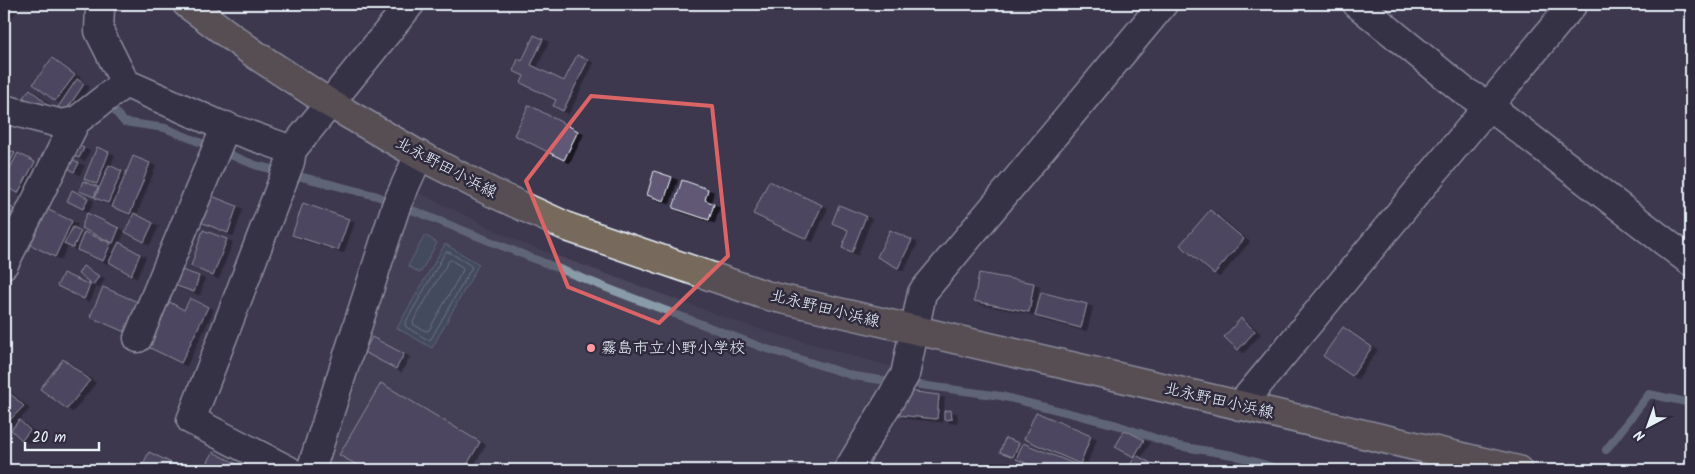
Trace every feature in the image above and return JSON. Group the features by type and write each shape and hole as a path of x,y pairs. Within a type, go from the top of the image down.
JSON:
{"main road":[{"name":"北永野田小浜線","path":"187,4 256,55 329,103 419,155 490,192 570,228 765,294 1518,470"}],"street":[{"path":"102,4 100,31 117,89"},
{"path":"288,470 191,420 291,156 329,103 410,4"},
{"path":"848,470 899,386 915,330 922,293 1163,4"},
{"path":"1357,4 1464,91 1488,106 1691,262"},
{"path":"1240,406 1573,4"},
{"path":"4,109 62,124 79,119 117,89"},
{"path":"117,89 172,105 224,131 291,156"},
{"path":"4,264 79,119"},
{"path":"138,338 224,131"},
{"path":"311,470 400,196 419,155"}],"highlighted area":[{"path":"591,96 712,106 728,256 659,323 568,287 526,181"}],"shaded area":[{"name":"霧島市立小野小学校","path":"409,188 522,243 749,326 903,370 841,470 318,470"}],"water":[{"path":"425,235 437,243 420,273 408,266"},
{"path":"445,244 479,264 432,348 397,328"}],"building":[{"path":"4,4 15,4 4,16"},
{"path":"534,35 543,39 531,65 564,81 577,55 588,60 563,111 553,106 556,100 521,83 524,76 513,71 518,59 522,61"},
{"path":"52,58 75,75 55,101 33,84"},
{"path":"77,79 84,84 63,115 56,110"},
{"path":"30,89 46,103 40,110 23,97"},
{"path":"529,105 578,131 564,160 514,135"},
{"path":"73,143 84,148 79,158 68,153"},
{"path":"4,147 15,153 4,173"},
{"path":"97,147 109,152 97,184 84,179"},
{"path":"18,153 35,162 18,193 4,186 4,179"},
{"path":"133,156 150,163 130,214 112,207"},
{"path":"68,157 79,163 74,172 64,165"},
{"path":"109,165 122,171 108,203 95,198"},
{"path":"654,171 672,177 664,201 647,195"},
{"path":"682,180 708,189 705,200 714,204 709,220 673,208"},
{"path":"83,181 98,187 94,197 79,191"},
{"path":"769,181 822,205 807,239 753,214"},
{"path":"72,190 88,198 83,209 67,201"},
{"path":"204,193 237,206 228,233 193,219"},
{"path":"4,202 14,209 4,225"},
{"path":"303,203 349,219 338,250 292,235"},
{"path":"38,205 72,221 55,257 21,240"},
{"path":"839,205 866,216 852,252 842,248 848,230 832,223"},
{"path":"1210,210 1244,239 1214,274 1180,245"},
{"path":"87,213 119,228 113,243 81,228"},
{"path":"134,213 153,223 144,242 125,232"},
{"path":"73,227 81,231 73,248 64,244"},
{"path":"203,230 227,239 213,276 191,266"},
{"path":"890,230 912,240 898,268 877,257"},
{"path":"84,232 111,243 103,261 77,250"},
{"path":"119,242 140,254 131,275 109,262"},
{"path":"83,266 99,276 93,285 78,274"},
{"path":"176,268 199,276 194,292 171,284"},
{"path":"63,273 90,285 84,299 57,286"},
{"path":"979,273 1034,283 1029,312 974,301"},
{"path":"103,287 140,303 127,333 90,317"},
{"path":"1041,292 1087,304 1081,328 1035,316"},
{"path":"190,298 208,307 181,363 144,345 166,300 184,310"},
{"path":"1241,318 1255,331 1238,350 1224,337"},
{"path":"1343,327 1372,347 1352,376 1323,356"},
{"path":"372,337 404,354 396,369 364,352"},
{"path":"63,359 90,380 67,409 40,389"},
{"path":"381,383 480,442 464,470 366,470 339,455"},
{"path":"4,388 24,406 8,422 4,419"},
{"path":"901,390 939,395 937,419 898,415"},
{"path":"951,410 952,419 944,420 944,411"},
{"path":"1036,412 1091,436 1080,464 1024,439"},
{"path":"19,420 30,430 22,440 11,430"},
{"path":"1125,430 1144,440 1134,457 1115,447"},
{"path":"1005,438 1019,443 1013,457 1000,452"},
{"path":"1023,443 1082,467 1080,470 1042,470 1016,459"},
{"path":"149,452 186,470 140,470"},
{"path":"213,452 245,468 244,470 221,470 207,464"},
{"path":"1136,455 1163,470 1127,470"}],"waterway":[{"path":"114,110 124,122 165,128 255,165 377,196 612,290 764,348 854,376 894,382"},
{"path":"906,383 1001,396 1117,425 1178,446 1233,455 1282,470"},
{"path":"1606,450 1649,394 1691,403"}],"place":[{"name":"霧島市立小野小学校","path":"591,348"}]}
